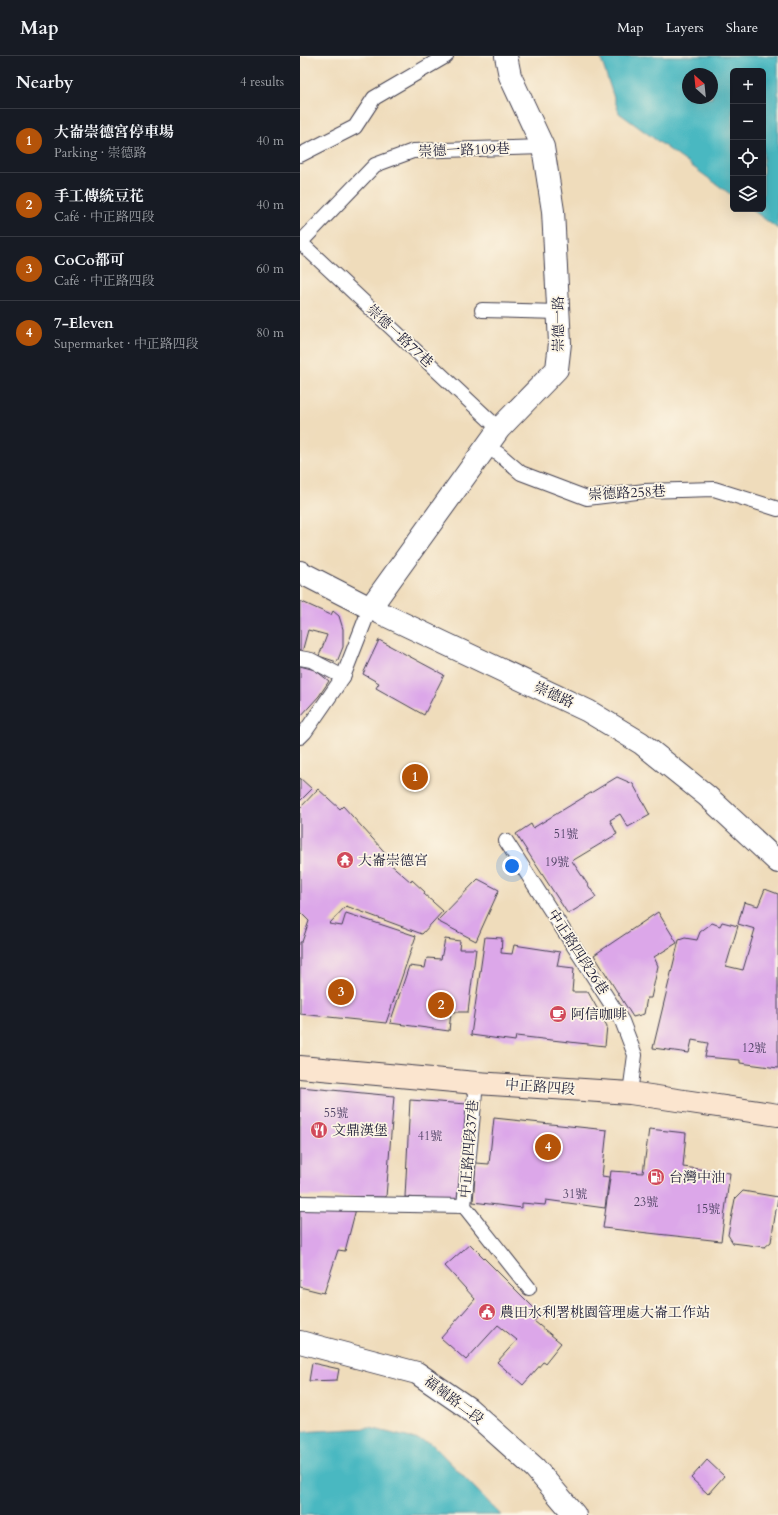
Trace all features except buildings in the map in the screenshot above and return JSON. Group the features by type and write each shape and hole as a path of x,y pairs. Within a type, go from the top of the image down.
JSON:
{"main road":[{"name":"中正路四段","path":"300,1067 476,1083 630,1093 778,1115"}],"street":[{"name":"崇德一路","path":"370,608 499,429 557,369 560,343 553,211 543,147 510,76 506,56"},
{"name":"崇德路","path":"300,572 370,608 588,711 641,743 707,796 778,862"},
{"name":"福嶺路二段","path":"300,1342 417,1372 468,1408 530,1463 575,1515"}],"lane":[{"path":"300,155 356,127 374,98 446,56"},
{"name":"崇德一路109巷","path":"300,243 375,165 413,151 543,147"},
{"name":"崇德一路77巷","path":"300,243 499,429"},
{"path":"482,310 559,312"},
{"name":"崇德路258巷","path":"486,447 499,454 521,473 587,498 645,491 714,490 778,509"},
{"path":"300,737 343,677 370,608"},
{"path":"300,658 311,660 343,677"},
{"name":"中正路四段26巷","path":"506,841 622,1021 635,1055 630,1093"},
{"name":"中正路四段37巷","path":"476,1083 464,1206 529,1288"},
{"path":"300,1203 464,1206"}],"water":[{"path":"600,56 778,56 778,229 755,212 766,212 766,68 730,68 730,194 619,113"},
{"path":"370,1428 431,1443 501,1515 300,1515 300,1432"}],"place":[{"name":"大崙崇德宮停車場","path":"415,777"},
{"name":"大崙崇德宮","path":"345,860"},
{"name":"CoCo都可","path":"341,992"},
{"name":"手工傳統豆花","path":"441,1005"},
{"name":"阿信咖啡","path":"558,1014"},
{"name":"文鼎漢堡","path":"319,1130"},
{"name":"7-Eleven","path":"548,1147"},
{"name":"台灣中油","path":"656,1177"},
{"name":"農田水利署桃園管理處大崙工作站","path":"487,1312"}]}
